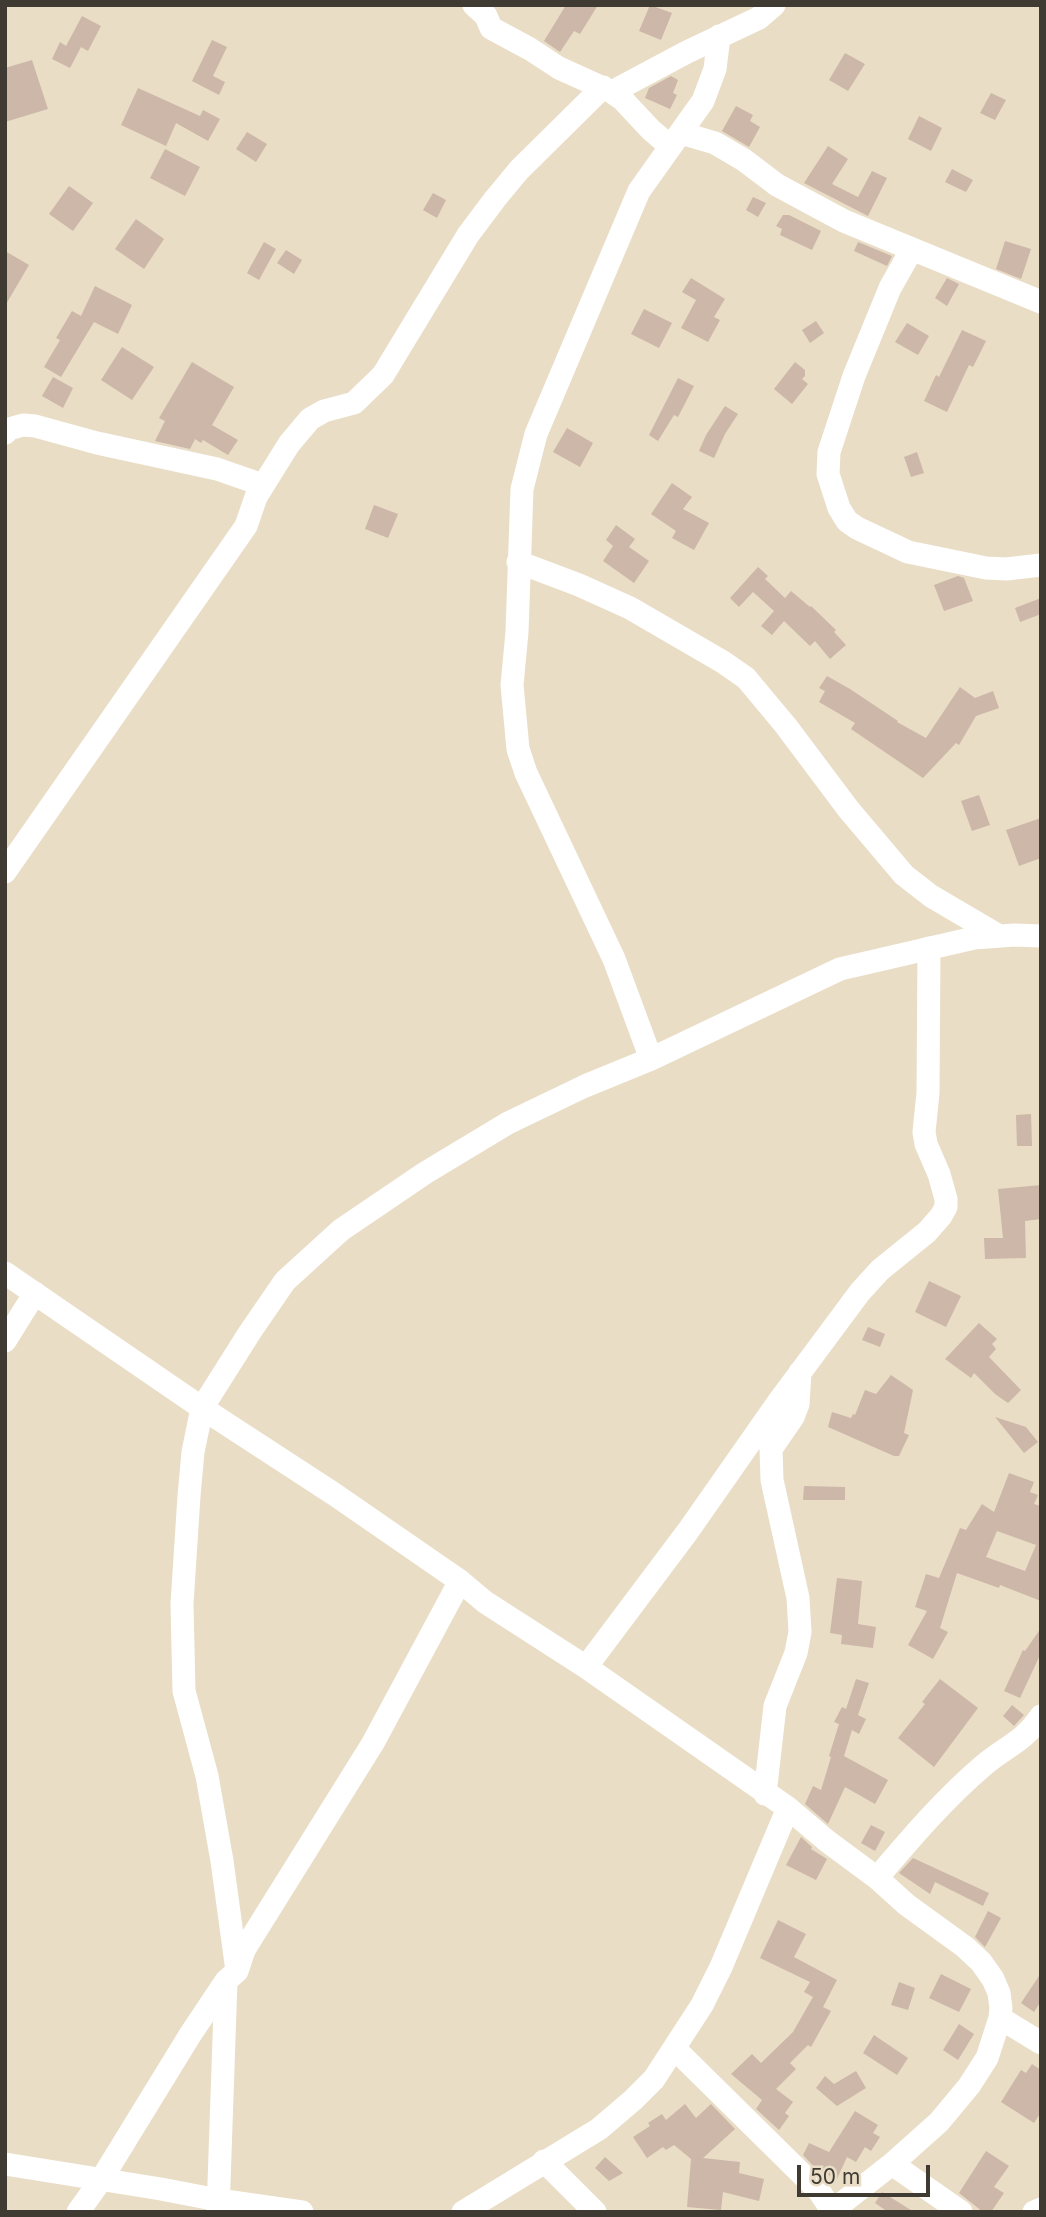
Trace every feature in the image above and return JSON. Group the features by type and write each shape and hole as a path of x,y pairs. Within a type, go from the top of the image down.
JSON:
{"street":[{"path":"474,5 486,16 491,28 559,68 608,89 622,99 651,131 676,140 715,143 744,160 777,185 844,221 1041,302"},
{"path":"5,872 246,526 256,497 289,444 310,419 324,411 354,403 383,375 461,247 519,170 608,89 759,18 774,5"},
{"path":"650,1059 614,959 532,786 518,749 512,685 517,632 522,489 536,435 639,191 703,101 710,84 719,36"},
{"path":"912,249 885,299 854,376 829,452 828,474 839,508 847,521 857,528 908,552 986,568 1041,565"},
{"path":"5,433 23,425 35,426 97,443 217,469 263,485"},
{"path":"518,562 579,585 629,608 713,655 746,678 849,810 904,875 931,896 999,936"},
{"path":"218,2206 231,1976 222,1861 207,1776 184,1691 181,1604 193,1451 202,1408 250,1332 285,1281 341,1230 425,1173 508,1123 840,969 974,938 1041,936"},
{"path":"586,1667 688,1531 800,1372 867,1285 896,1255 927,1232 942,1216 946,1199 924,1132 928,1093 929,947"},
{"path":"5,1273 202,1408 334,1494 460,1581 485,1602 586,1667 788,1808 907,1905 965,1947 981,1962 999,1993 1000,2018 986,2058 969,2086 939,2122 833,2211 819,2191 675,2049"},
{"path":"5,1341 35,1293"},
{"path":"765,1794 775,1706 796,1653 800,1632 798,1598 772,1480 771,1449 793,1417 798,1404 800,1372"},
{"path":"78,2212 101,2180 190,2035 231,1976 244,1950 373,1743 460,1581"},
{"path":"877,1878 930,1816 986,1763 1027,1735 1041,1716"},
{"path":"463,2212 599,2129 633,2101 653,2079 675,2049 716,1977 788,1808"},
{"path":"1000,2018 1041,2043"},
{"path":"544,2161 595,2212"},
{"path":"5,2164 101,2180 218,2206 302,2212"},
{"path":"892,2164 961,2212"},
{"path":"1034,2212 1041,2209"}],"building":[{"path":"566,5 598,5 580,34 574,31 560,52 544,41"},
{"path":"650,5 672,13 661,40 639,31"},
{"path":"82,16 101,26 88,51 81,47 70,68 52,59 60,42 66,46"},
{"path":"212,40 227,47 213,76 225,82 219,95 192,81"},
{"path":"845,53 865,64 848,91 829,80"},
{"path":"32,60 48,109 5,122 5,68"},
{"path":"671,76 678,80 673,93 677,95 670,109 645,98 649,88"},
{"path":"138,88 200,116 203,110 220,119 208,141 176,123 166,146 121,125"},
{"path":"991,93 1006,100 995,120 980,113"},
{"path":"736,106 753,115 750,121 760,127 749,147 722,131"},
{"path":"919,116 942,128 931,151 908,139"},
{"path":"247,132 267,144 256,162 236,149"},
{"path":"828,146 848,159 832,184 858,197 872,171 887,178 868,216 804,183"},
{"path":"165,149 200,167 185,196 150,178"},
{"path":"952,169 973,180 966,192 945,182"},
{"path":"69,186 93,203 73,231 49,214"},
{"path":"433,193 446,200 437,218 423,210"},
{"path":"753,197 766,203 758,217 746,210"},
{"path":"783,215 789,215 821,231 812,250 780,235 782,229 776,226"},
{"path":"136,219 164,239 144,269 115,249"},
{"path":"1005,241 1031,249 1021,279 996,269"},
{"path":"264,242 276,249 259,280 247,273"},
{"path":"858,242 892,256 887,266 854,251"},
{"path":"286,250 302,260 294,274 277,263"},
{"path":"5,251 29,265 5,306"},
{"path":"691,278 725,299 714,317 720,320 708,342 681,328 696,300 682,292"},
{"path":"947,278 959,284 947,306 935,298"},
{"path":"95,286 132,305 118,334 94,322 61,377 44,367 60,340 56,338 72,311 81,316"},
{"path":"644,309 672,323 659,348 631,334"},
{"path":"816,321 824,333 810,343 802,330"},
{"path":"907,323 929,336 918,355 895,342"},
{"path":"962,330 986,341 973,367 969,365 947,412 924,401"},
{"path":"122,347 154,367 132,400 101,380"},
{"path":"192,362 234,387 212,425 238,440 228,455 203,440 201,443 195,439 190,449 155,441 165,421 159,418"},
{"path":"795,362 805,370 802,379 808,384 792,404 774,389"},
{"path":"53,377 73,388 63,408 42,396"},
{"path":"678,378 694,386 678,417 674,415 658,441 649,435"},
{"path":"725,406 738,414 714,458 699,451"},
{"path":"567,428 593,443 580,467 553,452"},
{"path":"917,452 924,473 911,477 904,457"},
{"path":"672,483 692,497 683,509 709,523 694,550 672,538 676,531 651,514"},
{"path":"374,505 398,514 388,538 365,529"},
{"path":"616,525 635,539 629,547 649,561 634,583 603,561 613,546 606,540"},
{"path":"758,567 768,576 765,579 785,598 791,591 811,606 836,630 834,632 846,645 830,659 815,641 810,646 784,621 772,635 761,626 774,611 753,592 739,607 730,598"},
{"path":"958,576 964,578 973,601 944,611 934,585"},
{"path":"1041,598 1041,614 1020,622 1015,608"},
{"path":"827,676 926,738 960,687 975,698 993,691 999,708 976,716 959,745 956,743 923,778 851,729 855,723 819,702 825,691 819,688"},
{"path":"979,795 990,825 972,831 961,801"},
{"path":"1041,818 1041,858 1019,866 1006,830"},
{"path":"1031,1114 1032,1146 1017,1146 1016,1115"},
{"path":"1041,1185 1041,1219 1025,1221 1026,1258 985,1259 984,1238 1003,1238 998,1189"},
{"path":"929,1281 961,1296 946,1327 915,1312"},
{"path":"979,1323 997,1339 992,1344 996,1349 989,1357 1021,1390 1008,1403 974,1373 971,1378 945,1359"},
{"path":"868,1327 885,1334 880,1347 862,1340"},
{"path":"891,1375 913,1390 904,1433 909,1435 899,1456 828,1427 832,1412 851,1418 855,1415 865,1390 876,1394"},
{"path":"995,1417 1026,1427 1038,1442 1024,1453"},
{"path":"1009,1473 1034,1482 1030,1492 1038,1495 1034,1504 1041,1506 1041,1601 1000,1585 999,1588 957,1573 940,1628 948,1632 933,1659 908,1645 927,1611 915,1607 926,1574 939,1578 960,1528 966,1530 982,1504 994,1512","holes":["997,1531 1036,1545 1025,1571 986,1557"]},
{"path":"804,1486 845,1487 845,1500 803,1500"},
{"path":"837,1578 862,1581 858,1624 876,1627 873,1648 841,1644 842,1635 830,1633"},
{"path":"1041,1628 1041,1653 1020,1698 1004,1691 1023,1650 1025,1651"},
{"path":"856,1679 869,1683 858,1715 866,1719 859,1734 852,1730 844,1756 888,1780 875,1804 845,1787 828,1824 805,1804 813,1786 821,1790 839,1724 834,1722 842,1707 846,1709"},
{"path":"940,1679 978,1708 934,1767 898,1738 925,1704 922,1702"},
{"path":"1012,1705 1024,1715 1014,1726 1003,1716"},
{"path":"871,1825 885,1832 875,1851 861,1843"},
{"path":"801,1837 811,1849 827,1859 816,1880 786,1865"},
{"path":"913,1858 989,1893 983,1906 935,1882 930,1894 899,1873"},
{"path":"988,1911 1001,1918 985,1947 975,1937"},
{"path":"778,1920 806,1934 794,1957 837,1980 823,2007 831,2011 811,2047 808,2045 790,2063 796,2069 776,2089 793,2102 785,2113 789,2116 779,2130 756,2109 762,2100 731,2074 752,2054 761,2063 793,2032 813,1997 804,1992 810,1982 760,1958"},
{"path":"1041,1973 1041,2001 1034,2012 1021,2003"},
{"path":"941,1974 971,1989 959,2012 929,1998"},
{"path":"899,1982 915,1988 908,2010 891,2005"},
{"path":"959,2024 974,2034 958,2060 943,2050"},
{"path":"874,2035 908,2058 897,2075 863,2053"},
{"path":"1032,2064 1041,2070 1041,2112 1034,2123 1001,2102 1021,2070 1026,2073"},
{"path":"856,2071 866,2088 837,2106 816,2088 825,2076 834,2084"},
{"path":"685,2104 696,2118 711,2104 735,2129 703,2158 740,2162 739,2173 764,2179 759,2201 723,2192 721,2210 687,2207 691,2159 674,2145 666,2150 663,2147 647,2158 633,2137 662,2114 666,2120"},
{"path":"855,2111 878,2125 873,2133 880,2137 871,2151 865,2147 856,2162 847,2157 837,2179 817,2170 803,2155 809,2143 829,2152"},
{"path":"986,2151 1009,2166 994,2187 1004,2193 991,2212 983,2212 959,2193"},
{"path":"605,2157 623,2173 609,2181 595,2168"},
{"path":"882,2192 914,2212 888,2212 875,2203"}]}
